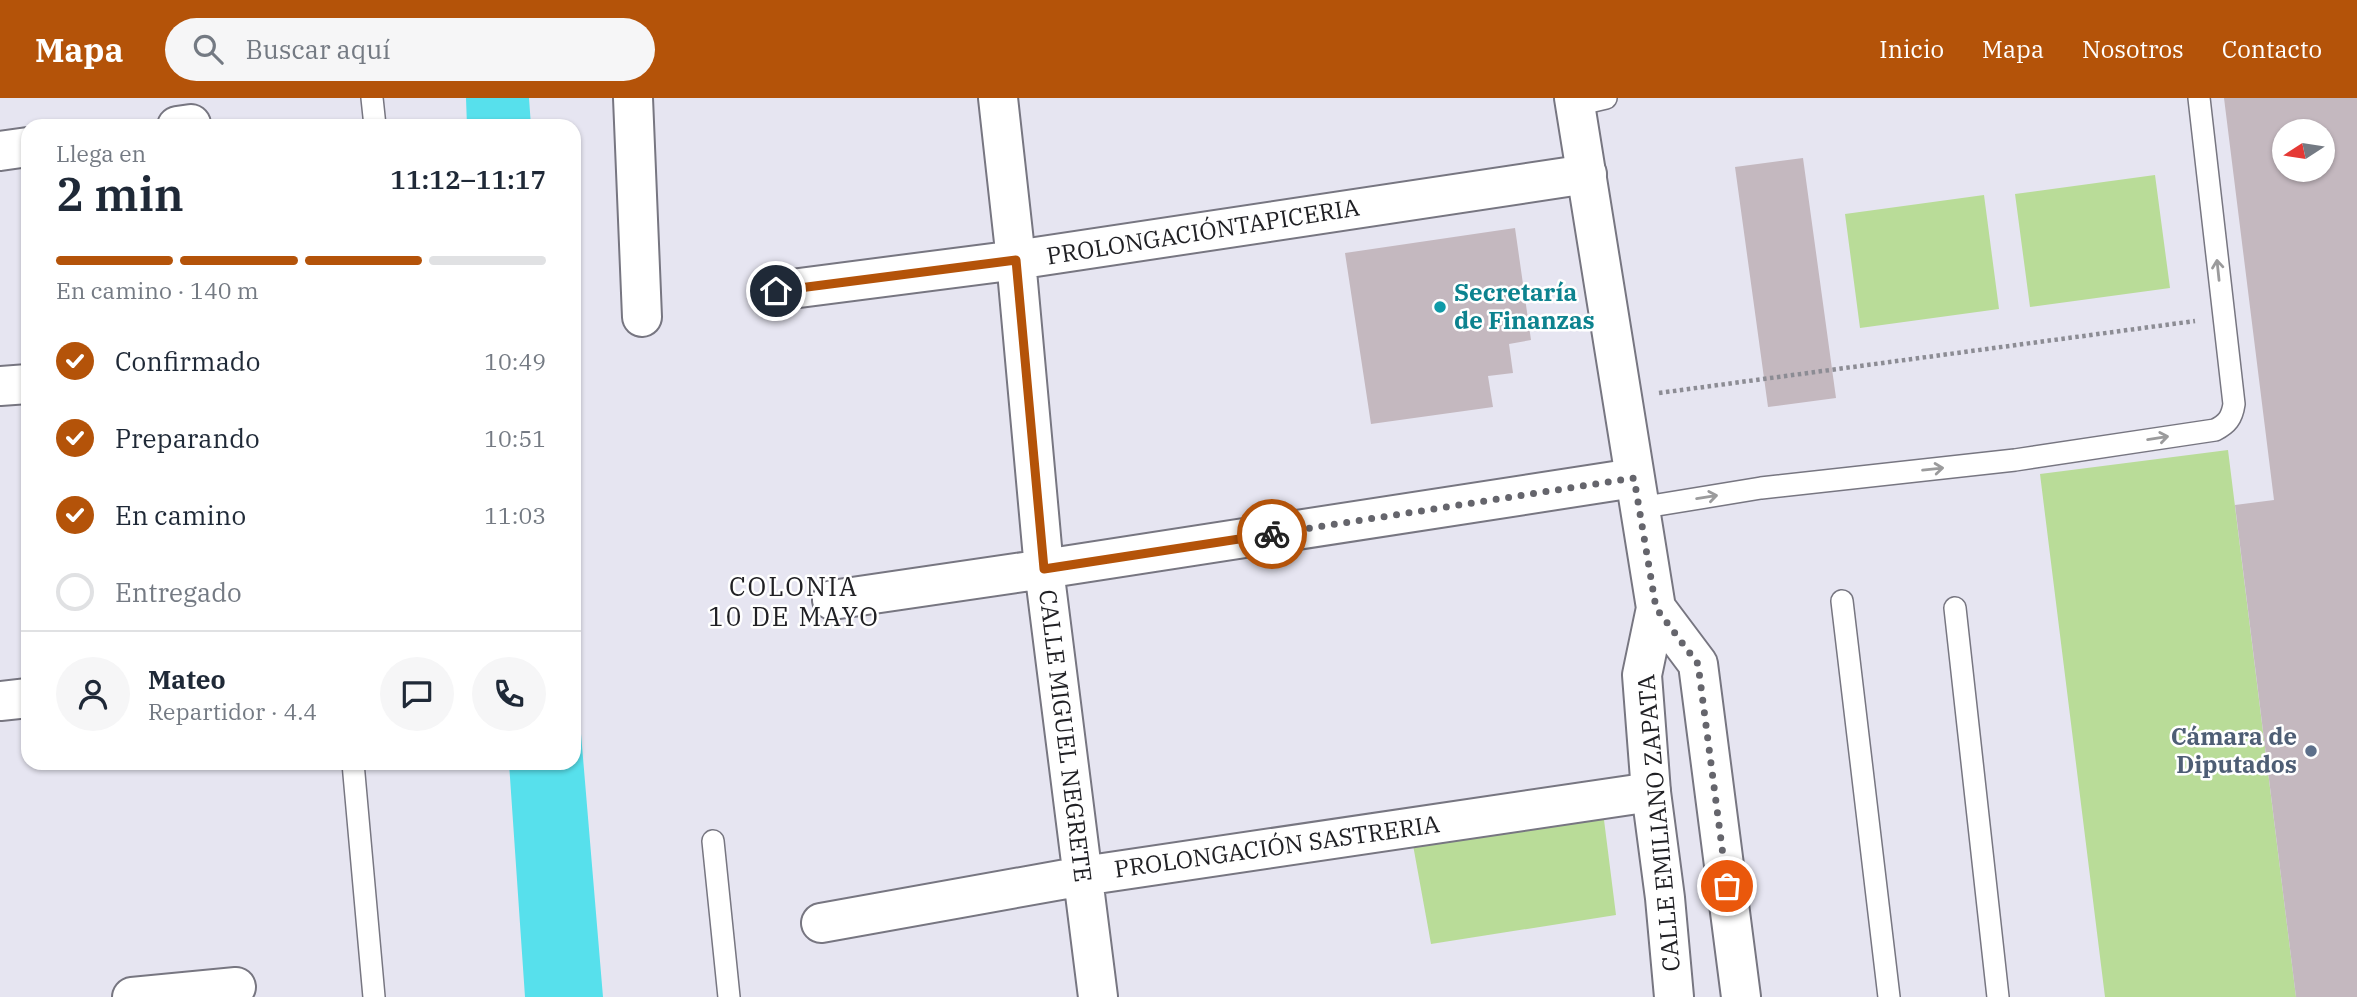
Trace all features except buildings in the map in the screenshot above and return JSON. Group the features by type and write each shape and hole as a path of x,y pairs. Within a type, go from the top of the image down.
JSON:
{"street":[{"path":"633,98 642,317"},
{"name":"CALLE MIGUEL NEGRETE","path":"998,98 1016,260 1044,569 1098,997"},
{"name":"CALLE EMILIANO ZAPATA","path":"1585,100 1587,174 1656,608 1642,675 1651,792 1674,997"},
{"path":"0,151 21,148"},
{"name":"PROLONGACIÓNTAPICERIA","path":"776,291 1016,260 1587,174"},
{"path":"0,386 21,384"},
{"path":"832,600 1044,569 1637,493"},
{"name":"CALLE EMILIANO ZAPATA","path":"1656,608 1698,664 1741,997"},
{"path":"0,701 21,699"},
{"name":"PROLONGACIÓN SASTRERIA","path":"821,923 1083,876 1651,792"},
{"path":"132,997 236,987"}],"lane":[{"path":"372,98 374,119"},
{"path":"1637,493 1761,488 2015,460 2215,430 2225,425 2232,416 2234,404 2199,98"},
{"path":"1843,601 1889,997"},
{"path":"1955,608 1998,997"},
{"path":"354,770 374,997"},
{"path":"713,841 729,997"}],"path":[{"path":"1623,398 2223,317"}],"green space":[{"path":"2155,175 2170,288 2030,307 2015,194"},
{"path":"1984,195 1999,309 1860,328 1845,214"},
{"path":"2228,450 2296,997 2105,997 2040,474"},
{"path":"1603,812 1616,915 1431,944 1413,845"}],"water":[{"path":"466,98 529,98 530,119 467,119"},
{"path":"581,734 603,997 525,997 509,770 581,770"}],"way so far":[{"path":"1272,534 1634,478 1656,608 1698,664 1727,886"}],"place":[{"name":"Secretaría de Finanzas","path":"1440,307"},
{"name":"Cámara de Diputados","path":"2311,751"}],"district":[{"name":"COLONIA 10 DE MAYO","path":"794,602"}],"route":[{"path":"776,291 1016,260 1044,569 1272,534"}]}
